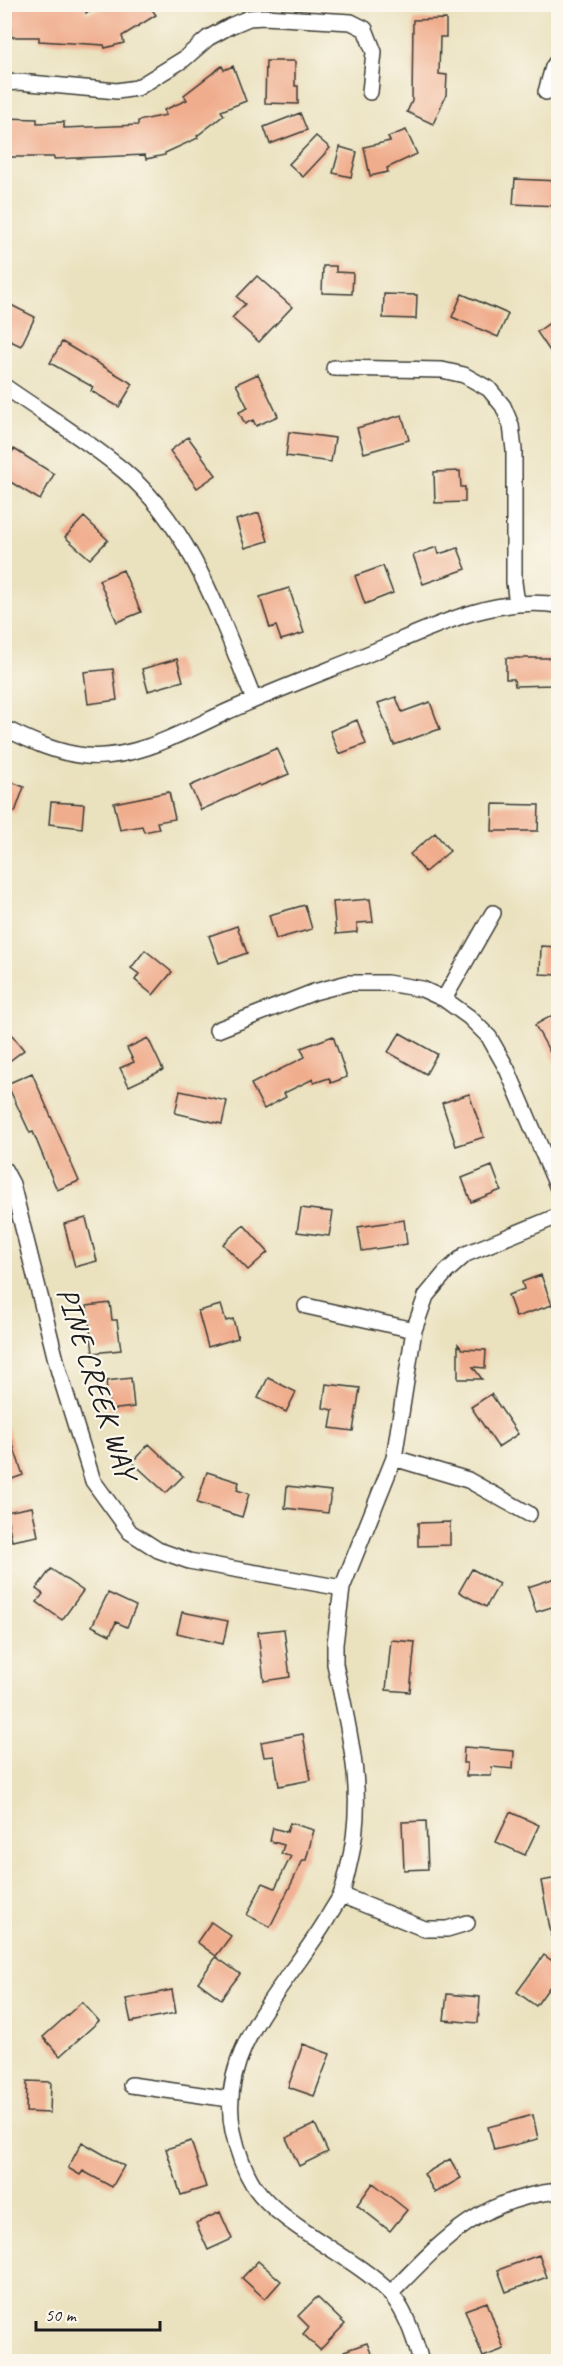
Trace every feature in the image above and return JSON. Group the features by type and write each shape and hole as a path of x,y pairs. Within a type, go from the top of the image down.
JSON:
{"street":[{"path":"4,83 19,82 117,91 137,88 184,59 208,38 264,11 351,22 365,29 374,52 370,92"},
{"path":"546,92 553,67 558,60"},
{"path":"334,368 442,370 464,375 489,389 503,406 511,425 514,450 514,582 517,604"},
{"path":"4,386 125,471 156,503 206,581 254,700"},
{"path":"4,728 58,752 88,756 120,754 153,746 254,700 465,614 517,604 558,605"},
{"path":"444,999 493,913"},
{"path":"217,1030 314,992 348,983 387,983 422,989 444,999 469,1017 489,1037 507,1069 558,1188"},
{"name":"PINE CREEK WAY","path":"4,1169 12,1185 59,1372 93,1481 130,1532 158,1550 189,1561 342,1588"},
{"path":"421,2361 403,2316 390,2294 361,2269 270,2204 254,2186 238,2150 233,2131 230,2099 234,2074 246,2040 315,1940 341,1895 356,1829 358,1797 354,1760 335,1664 335,1644 342,1588 394,1458 414,1330 426,1296 446,1272 466,1254 558,1216"},
{"path":"306,1306 414,1330"},
{"path":"394,1458 468,1480 529,1514"},
{"path":"341,1895 425,1929 447,1929 467,1923"},
{"path":"131,2085 230,2099"},
{"path":"390,2294 438,2245 476,2217 515,2199 558,2191"}],"building":[{"path":"10,4 86,5 86,13 114,4 148,4 156,15 122,36 124,43 105,48 104,45 39,41 39,37 11,37"},
{"path":"446,19 446,37 440,37 439,74 447,75 446,95 433,124 407,112 412,101 413,20"},
{"path":"266,61 295,61 298,104 265,103"},
{"path":"222,66 224,70 233,66 246,101 221,111 224,115 197,136 198,138 165,155 146,159 145,155 54,159 54,157 4,157 4,118 37,119 37,123 64,122 64,128 138,125 138,121 166,115 164,110 187,100 184,95"},
{"path":"300,113 307,130 270,144 264,127"},
{"path":"406,130 417,154 387,168 388,172 370,176 364,147 390,141 388,137"},
{"path":"316,136 330,148 303,177 289,164"},
{"path":"340,147 357,152 351,177 333,173"},
{"path":"515,179 558,181 558,206 513,204"},
{"path":"323,266 336,266 336,272 353,273 352,294 322,293"},
{"path":"257,276 292,307 259,342 232,318 245,304 237,297"},
{"path":"384,294 417,295 416,319 383,318"},
{"path":"462,294 508,314 498,337 452,317"},
{"path":"9,304 35,317 21,346 4,338 4,312"},
{"path":"558,317 558,363 537,332"},
{"path":"62,342 133,384 119,407 91,391 93,387 50,363"},
{"path":"258,374 278,416 256,426 253,420 245,424 239,412 248,408 236,384"},
{"path":"402,415 409,440 364,453 357,428"},
{"path":"289,432 335,438 331,462 286,456"},
{"path":"188,437 216,475 197,488 170,451"},
{"path":"14,449 54,474 40,500 4,478 4,464"},
{"path":"460,471 461,487 465,487 465,502 435,503 434,472"},
{"path":"259,513 268,541 245,548 236,520"},
{"path":"84,517 108,540 90,559 65,537"},
{"path":"437,547 439,554 458,548 466,569 423,584 413,555"},
{"path":"383,566 393,593 365,604 355,576"},
{"path":"123,570 141,612 117,622 99,580"},
{"path":"289,588 304,633 281,640 276,626 270,628 260,597"},
{"path":"506,658 552,658 553,685 515,686 514,679 506,679"},
{"path":"177,659 183,681 148,691 142,669"},
{"path":"113,669 117,700 88,704 84,672"},
{"path":"396,697 402,712 430,702 440,729 394,745 378,703"},
{"path":"357,720 366,744 339,754 330,731"},
{"path":"277,748 289,774 260,786 259,784 201,810 190,786"},
{"path":"4,779 24,787 15,812 4,808"},
{"path":"169,792 175,819 157,822 159,829 144,832 142,826 120,830 114,803"},
{"path":"51,802 84,804 82,828 49,824"},
{"path":"493,804 539,805 538,831 492,831"},
{"path":"435,833 450,851 425,872 410,854"},
{"path":"370,899 373,922 357,923 357,932 336,934 333,902"},
{"path":"305,905 312,929 276,939 269,915"},
{"path":"237,926 247,953 219,963 209,936"},
{"path":"541,946 558,947 558,975 540,974"},
{"path":"145,950 172,972 153,995 135,980 139,974 131,968"},
{"path":"558,1012 558,1067 535,1025"},
{"path":"4,1025 24,1050 4,1065"},
{"path":"400,1033 437,1054 426,1074 388,1052"},
{"path":"333,1036 347,1077 331,1083 329,1078 314,1083 313,1079 284,1093 286,1097 264,1109 251,1084 305,1057 301,1048"},
{"path":"148,1038 163,1070 129,1086 120,1068 134,1062 127,1048"},
{"path":"32,1073 79,1181 57,1190 33,1132 30,1133 7,1084"},
{"path":"180,1091 227,1101 222,1124 175,1113"},
{"path":"469,1094 484,1137 456,1146 442,1103"},
{"path":"492,1166 501,1190 471,1202 462,1178"},
{"path":"301,1208 333,1212 329,1236 297,1232"},
{"path":"86,1218 97,1261 75,1267 64,1224"},
{"path":"404,1220 407,1244 362,1251 358,1227"},
{"path":"244,1225 268,1252 248,1270 223,1244"},
{"path":"541,1275 552,1305 516,1317 508,1295 524,1289 522,1282"},
{"path":"110,1303 112,1320 117,1320 121,1350 93,1353 87,1306"},
{"path":"221,1305 226,1321 233,1319 238,1338 208,1347 198,1311"},
{"path":"458,1344 462,1349 486,1350 485,1368 473,1367 482,1379 458,1379"},
{"path":"131,1378 134,1407 109,1410 106,1381"},
{"path":"268,1378 296,1392 286,1412 258,1398"},
{"path":"326,1384 360,1388 353,1431 330,1428 333,1410 323,1408"},
{"path":"491,1394 518,1434 498,1447 471,1407"},
{"path":"7,1427 23,1475 4,1482 4,1428"},
{"path":"149,1444 183,1476 166,1493 132,1462"},
{"path":"207,1472 239,1482 237,1490 249,1494 242,1517 197,1503"},
{"path":"287,1486 331,1491 328,1513 285,1508"},
{"path":"32,1507 38,1536 12,1541 6,1512"},
{"path":"450,1522 450,1545 418,1546 418,1523"},
{"path":"51,1569 83,1591 62,1620 37,1602 43,1594 36,1589"},
{"path":"472,1569 499,1584 486,1607 459,1592"},
{"path":"558,1577 558,1605 536,1612 528,1587"},
{"path":"108,1593 136,1606 127,1627 116,1622 110,1635 92,1626"},
{"path":"182,1612 228,1621 223,1644 177,1633"},
{"path":"284,1629 290,1677 264,1681 258,1632"},
{"path":"391,1640 415,1642 410,1692 386,1690"},
{"path":"303,1734 311,1780 279,1786 274,1756 264,1757 261,1742"},
{"path":"464,1747 514,1751 513,1769 492,1767 491,1776 466,1776 467,1763 463,1763"},
{"path":"510,1812 539,1825 525,1855 496,1842"},
{"path":"426,1821 428,1869 404,1870 402,1822"},
{"path":"290,1823 314,1830 306,1860 303,1860 270,1927 247,1915 263,1883 275,1888 291,1856 281,1854 284,1845 270,1841 273,1828 287,1832"},
{"path":"558,1878 558,1938 552,1939 541,1881"},
{"path":"211,1922 231,1936 216,1956 197,1942"},
{"path":"544,1955 558,1965 558,1975 536,2006 517,1992"},
{"path":"216,1957 240,1974 221,1999 198,1982"},
{"path":"172,1990 176,2013 131,2022 126,1999"},
{"path":"447,1994 480,1997 478,2023 444,2020"},
{"path":"82,2002 99,2021 60,2056 43,2037"},
{"path":"303,2044 330,2054 314,2096 288,2087"},
{"path":"27,2081 51,2082 50,2113 26,2112"},
{"path":"533,2115 538,2139 494,2150 488,2127"},
{"path":"315,2124 328,2152 299,2166 286,2138"},
{"path":"191,2141 206,2187 181,2195 166,2149"},
{"path":"82,2142 124,2166 112,2187 83,2171 80,2175 68,2168"},
{"path":"450,2159 461,2178 435,2193 424,2174"},
{"path":"373,2183 407,2210 390,2231 357,2205"},
{"path":"220,2212 232,2239 208,2250 196,2223"},
{"path":"539,2255 547,2277 506,2292 498,2270"},
{"path":"258,2261 281,2281 265,2299 242,2278"},
{"path":"317,2297 345,2324 320,2350 303,2334 309,2327 298,2316"},
{"path":"487,2302 504,2349 483,2357 465,2310"},
{"path":"367,2343 374,2361 348,2361 344,2351"}]}
